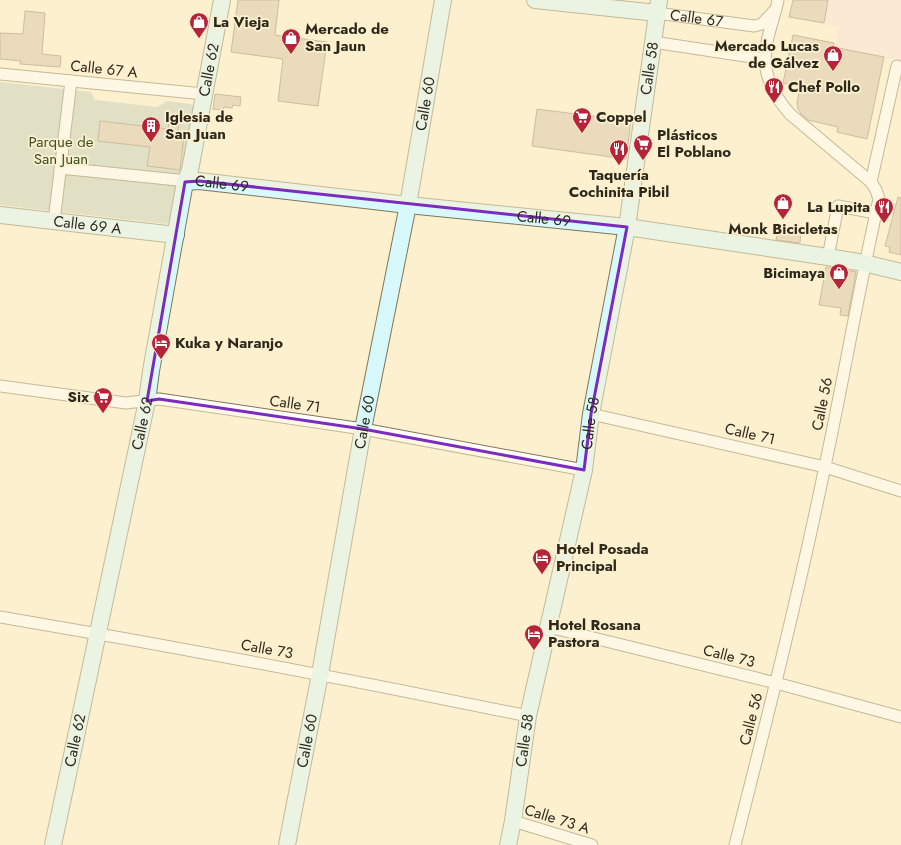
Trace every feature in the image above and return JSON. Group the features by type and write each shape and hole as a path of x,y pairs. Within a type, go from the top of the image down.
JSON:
{"main road":[{"name":"Calle 62","path":"53,845 147,401 151,371 176,235 182,181 190,170 222,0"},
{"name":"Calle 60","path":"287,845 320,674 363,429 408,205 443,0"},
{"name":"Calle 67","path":"536,0 658,6"},
{"name":"Calle 58","path":"508,845 513,821 528,716 584,470 591,414 627,227 658,6"},
{"name":"Calle 69","path":"182,181 199,181 408,205 627,227 828,257 864,263 901,272"},
{"name":"Calle 69 A","path":"0,215 176,235"}],"street":[{"name":"Calle 56","path":"762,24 777,5"},
{"name":"Calle 56","path":"735,845 776,683 825,467 864,263 879,194 871,182 796,120 783,106 771,85 766,70 767,41 777,5"},
{"name":"Calle 67","path":"658,6 754,26 762,24"},
{"path":"653,42 766,59"},
{"path":"871,182 897,66"},
{"name":"Calle 67 A","path":"0,74 204,94"},
{"path":"54,221 71,81"},
{"name":"Calle 69","path":"60,168 182,181"},
{"path":"828,257 838,206 876,213"},
{"name":"Calle 71","path":"0,386 126,403 160,399 363,429 584,470"},
{"name":"Calle 71","path":"591,414 825,467 901,491"},
{"name":"Calle 73","path":"0,617 98,633 320,674 528,716"},
{"name":"Calle 73","path":"549,627 776,683 901,717"},
{"name":"Calle 73 A","path":"513,821 592,845"}],"highlighted area":[{"path":"199,181 627,227 591,414 584,470 363,429 159,399 147,401 185,182"}],"shaded area":[{"name":"Mercado Lucas de Gálvez","path":"793,0 901,0 901,61 884,58 867,139 837,132 837,127 805,119 798,106 800,87 783,83 793,35 836,43 839,27 789,17"}],"green space":[{"name":"Parque de San Juan","path":"0,82 91,92 95,100 157,107 167,101 190,104 194,107 186,164 179,175 172,219 167,224 0,205"}],"building":[{"name":"Mercado de San Jaun","path":"238,0 279,0 275,35 327,42 318,106 278,101 283,59 231,52"},
{"path":"793,0 828,0 824,23 789,17"},
{"path":"25,11 45,13 42,54 61,56 60,67 20,64 21,61 0,59 0,33 23,34"},
{"name":"Mercado Lucas de Gálvez","path":"793,35 834,43 833,47 884,57 867,139 837,132 838,127 808,120 802,115 798,109 797,103 800,87 783,83"},
{"path":"215,94 241,97 240,106 233,105 232,108 224,107 223,110 213,109"},
{"name":"Coppel","path":"537,109 631,121 626,159 532,146"},
{"name":"Iglesia de San Juan","path":"170,116 180,117 177,135 184,136 180,170 147,166 150,147 98,141 100,121 168,129"},
{"path":"898,197 901,198 901,255 889,252 890,247 885,246"},
{"path":"778,229 801,232 800,243 776,240"},
{"name":"Bicimaya","path":"826,267 856,272 848,316 840,315 841,308 819,305"}],"place":[{"name":"La Vieja","path":"199,39"},
{"name":"Mercado de San Jaun","path":"291,55"},
{"name":"Mercado Lucas de Gálvez","path":"833,72"},
{"name":"Chef Pollo","path":"774,104"},
{"name":"Coppel","path":"582,134"},
{"name":"Iglesia de San Juan","path":"151,143"},
{"name":"Plásticos El Poblano","path":"643,161"},
{"name":"Taquería Cochinita Pibil","path":"619,166"},
{"name":"Monk Bicicletas","path":"783,220"},
{"name":"La Lupita","path":"884,224"},
{"name":"Bicimaya","path":"839,290"},
{"name":"Kuka y Naranjo","path":"161,360"},
{"name":"Six","path":"103,414"},
{"name":"Hotel Posada Principal","path":"542,575"},
{"name":"Hotel Rosana Pastora","path":"534,651"}]}
